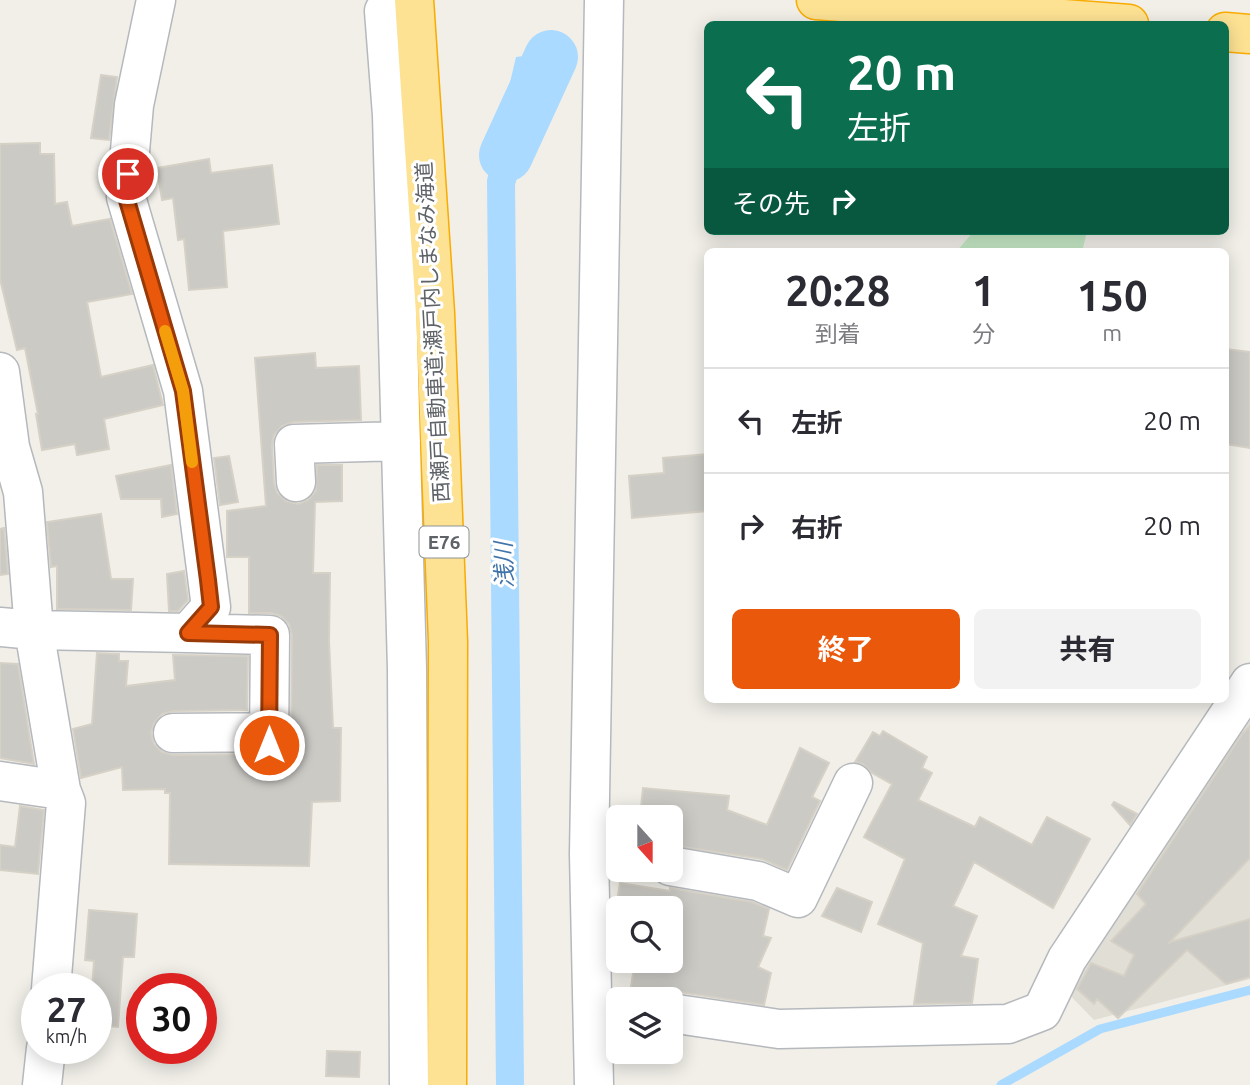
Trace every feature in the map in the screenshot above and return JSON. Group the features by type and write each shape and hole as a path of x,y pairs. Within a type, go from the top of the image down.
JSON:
{"highway":[{"path":"816,0 945,17 1050,21"},
{"name":"西瀬戸自動車道;瀬戸内しまなみ海道","path":"399,5 435,313 448,642 447,1085"},
{"path":"1229,32 1250,34"}],"street":[{"path":"156,0 134,105 126,197 183,391 211,607 188,633"},
{"path":"594,1085 606,1004 603,856 604,0"},
{"path":"399,5 392,115 407,669 409,1085"},
{"path":"0,372 9,447 17,629 66,803 52,973"},
{"path":"296,482 294,444 401,441"},
{"path":"17,629 270,635 269,739 173,733"},
{"path":"683,1015 779,1029 1008,1024 1042,1011 1067,959 1250,683"},
{"path":"0,781 61,790"},
{"path":"683,868 758,881 798,898 853,783"},
{"path":"42,1085 44,1064"}],"shaded area":[{"path":"1250,702 1250,979 1094,1020 1062,987"}],"green space":[{"path":"971,235 1086,235 1083,248 959,248"}],"water":[{"path":"532,55 540,111 529,136 515,185 524,1085 496,1085 487,180 516,57"}],"building":[{"path":"101,75 117,77 109,140 91,138"},
{"path":"40,143 40,154 54,154 55,204 67,202 72,226 110,219 132,294 87,302 101,377 153,365 163,405 104,419 109,449 77,455 75,444 42,450 25,348 17,350 0,279 0,144"},
{"path":"209,159 211,173 272,165 279,224 223,231 227,287 189,290 184,239 178,240 173,198 162,200 157,168"},
{"path":"1229,349 1250,352 1250,448 1229,445"},
{"path":"315,353 316,368 359,366 361,420 293,422 282,426 274,435 272,444 274,483 277,493 286,501 298,504 308,500 316,491 317,465 342,465 342,501 315,502 313,573 330,573 329,641 333,728 341,728 340,801 312,802 309,866 169,864 170,793 165,793 165,789 123,790 122,767 81,778 73,729 92,724 97,653 119,654 119,661 128,661 126,686 175,680 173,655 248,656 247,710 173,711 162,714 154,723 151,733 154,744 162,752 173,755 249,754 257,763 268,767 279,764 287,757 291,745 292,635 289,624 281,616 249,613 249,557 227,557 227,511 266,506 255,358"},
{"path":"704,454 704,511 632,518 629,476 664,473 663,458"},
{"path":"229,456 238,502 220,505 214,458"},
{"path":"171,465 177,514 162,517 161,499 121,499 116,476"},
{"path":"101,514 111,579 133,579 131,610 57,609 57,566 51,567 47,522"},
{"path":"4,528 8,574 0,575 0,529"},
{"path":"184,571 188,600 178,611 169,611 167,574"},
{"path":"0,663 18,664 34,764 0,758"},
{"path":"1250,726 1250,858 1170,942 1250,919 1250,977 1226,984 1187,950 1118,1018 1097,999 1094,1004 1077,989 1091,963 1124,976 1134,955 1111,941 1146,904 1137,894 1242,734"},
{"path":"883,731 927,757 922,768 932,773 918,800 975,827 980,817 1032,845 1047,817 1090,839 1053,908 974,862 953,906 977,916 961,956 978,959 972,1003 914,1004 923,943 878,924 905,859 864,837 892,784 872,773 863,764 855,762 873,732 880,736"},
{"path":"800,748 829,763 812,797 820,801 787,870 762,859 683,847 683,805 641,805 643,788 729,796 727,810 767,825"},
{"path":"1114,802 1137,814 1130,825 1112,805"},
{"path":"20,806 44,810 38,874 0,870 0,845 15,847"},
{"path":"620,883 670,891 670,888 752,902 769,909 763,936 771,938 758,967 771,973 764,1005 683,993 683,987 631,987 633,973 683,973 683,896 618,896"},
{"path":"837,888 872,902 861,932 822,916"},
{"path":"89,910 137,914 134,957 123,957 118,1027 112,1026 112,973 93,973 94,961 85,960"},
{"path":"327,1051 360,1052 359,1077 326,1076"}],"waterway":[{"name":"浅川","path":"506,155 551,57"},
{"path":"1001,1085 1100,1029 1250,990"}],"slow traffic":[{"path":"165,331 183,391 192,462"}],"route":[{"path":"128,174 126,197 183,391 208,580 211,607 188,633 270,635 269,745"}]}
